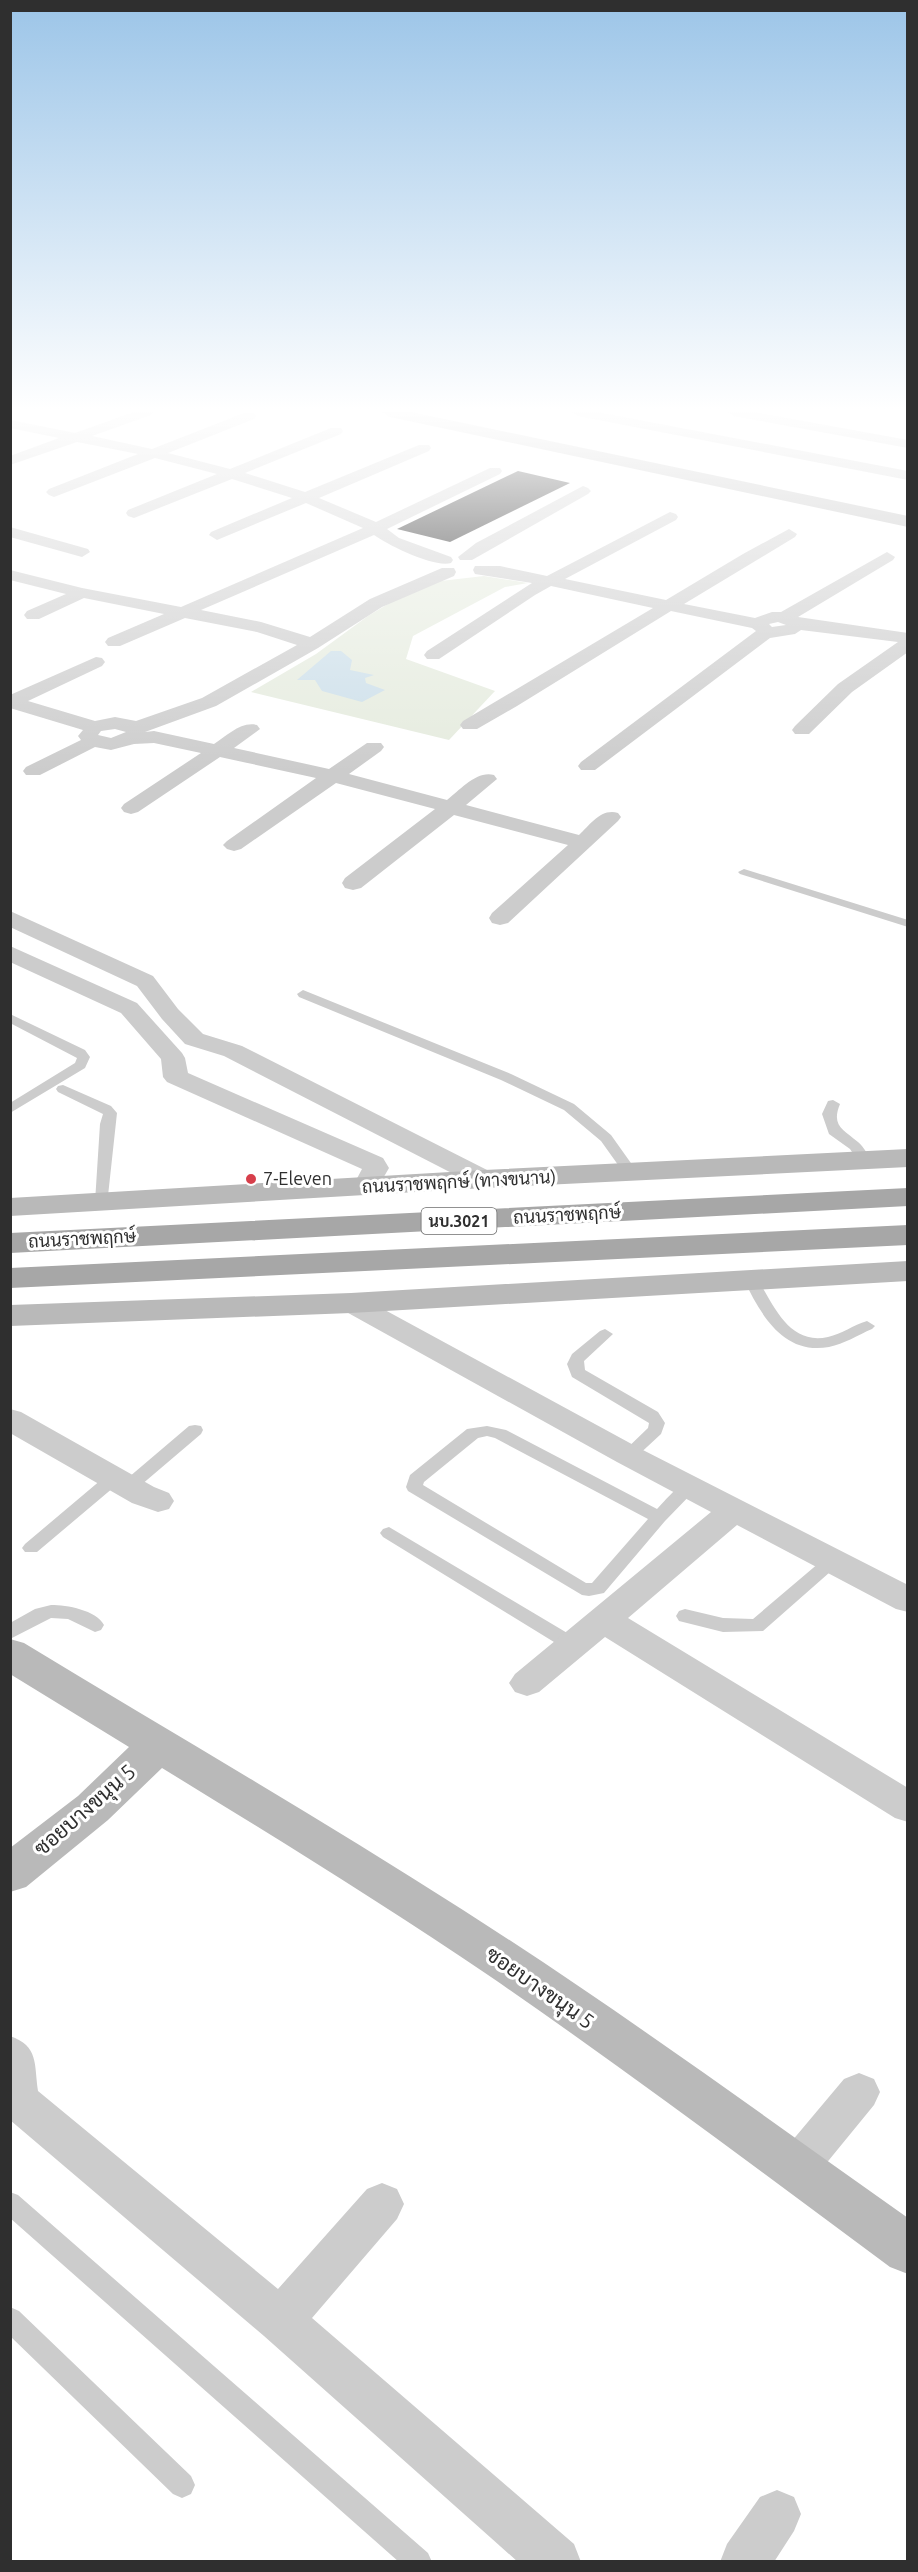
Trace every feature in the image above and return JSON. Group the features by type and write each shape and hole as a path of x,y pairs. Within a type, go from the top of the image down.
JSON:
{"main road":[{"name":"ถนนราชพฤกษ์","path":"10,1243 908,1197"},
{"name":"ถนนราชพฤกษ์","path":"10,1278 908,1235"}],"street":[{"path":"10,532 82,552"},
{"path":"217,535 224,532"},
{"path":"114,642 367,532"},
{"path":"381,532 393,541 446,566 469,573 481,570 500,571 786,631 790,621 887,557"},
{"path":"133,733 209,702 312,645 376,603 466,557 508,532"},
{"path":"433,655 546,581 644,532"},
{"path":"470,725 538,688 736,563 789,534"},
{"path":"466,557 483,562 485,565 481,570"},
{"path":"10,575 82,593 261,627 312,645"},
{"path":"33,615 82,593"},
{"path":"790,621 908,638"},
{"path":"588,766 689,694 763,627"},
{"path":"802,730 845,688 908,643"},
{"path":"11,701 96,662"},
{"path":"11,701 93,734"},
{"path":"33,771 93,734 116,723 133,733 333,776 449,809 584,843"},
{"path":"131,808 250,729"},
{"path":"234,845 374,747"},
{"path":"353,883 488,779"},
{"path":"500,918 611,817"},
{"path":"10,918 150,985 170,1014 194,1039 233,1051 484,1179"},
{"path":"10,953 129,1008 173,1058 176,1077 374,1164 375,1173 366,1186"},
{"name":"ถนนราชพฤกษ์ (ทางขนาน)","path":"10,1207 484,1179 908,1158"},
{"path":"10,1316 351,1303 908,1271"},
{"path":"351,1303 628,1455 908,1600"},
{"path":"10,1419 121,1483 158,1501"},
{"path":"527,1683 734,1510"},
{"path":"603,1619 908,1807"},
{"name":"ซอยบางขนุน 5","path":"10,1654 301,1830 451,1926 689,2091 908,2249"},
{"name":"ซอยบางขนุน 5","path":"10,1874 93,1808 120,1780 159,1746"},
{"path":"10,2054 14,2057 14,2099 280,2320 556,2562"},
{"path":"796,2168 859,2092"},
{"path":"280,2320 382,2204"},
{"path":"745,2562 777,2514"}],"lane":[{"path":"744,872 908,924"},
{"path":"303,994 506,1077 569,1107 606,1138 631,1173"},
{"path":"10,1018 80,1053 84,1058 80,1065 10,1109"},
{"path":"63,1089 106,1108 110,1113 107,1124 102,1202"},
{"path":"833,1104 829,1113 834,1131 855,1146 865,1161"},
{"path":"751,1280 771,1320 798,1340 828,1342 867,1326"},
{"path":"605,1334 578,1358 575,1364 578,1373 652,1416 657,1423 655,1430 628,1455"},
{"path":"31,1548 195,1430"},
{"path":"659,1517 500,1434 488,1431 473,1433 416,1479 414,1487 582,1589 589,1590 598,1588 659,1517 690,1488"},
{"path":"389,1533 573,1645"},
{"path":"685,1616 723,1625 757,1626 832,1561"},
{"path":"10,1632 35,1615 53,1612 74,1614 95,1625"},
{"path":"10,2203 419,2562"},
{"path":"10,2319 182,2485"}],"shaded area":[{"path":"484,576 528,583 505,587 413,636 406,659 495,691 449,740 251,692 316,654 368,616 408,592 432,582"}],"water":[{"path":"331,651 341,651 352,660 350,670 374,675 365,678 366,683 385,690 362,702 322,691 315,680 297,680"}],"building":[{"path":"409,532 470,532 450,542"}],"place":[{"name":"7-Eleven","path":"251,1179"}]}
